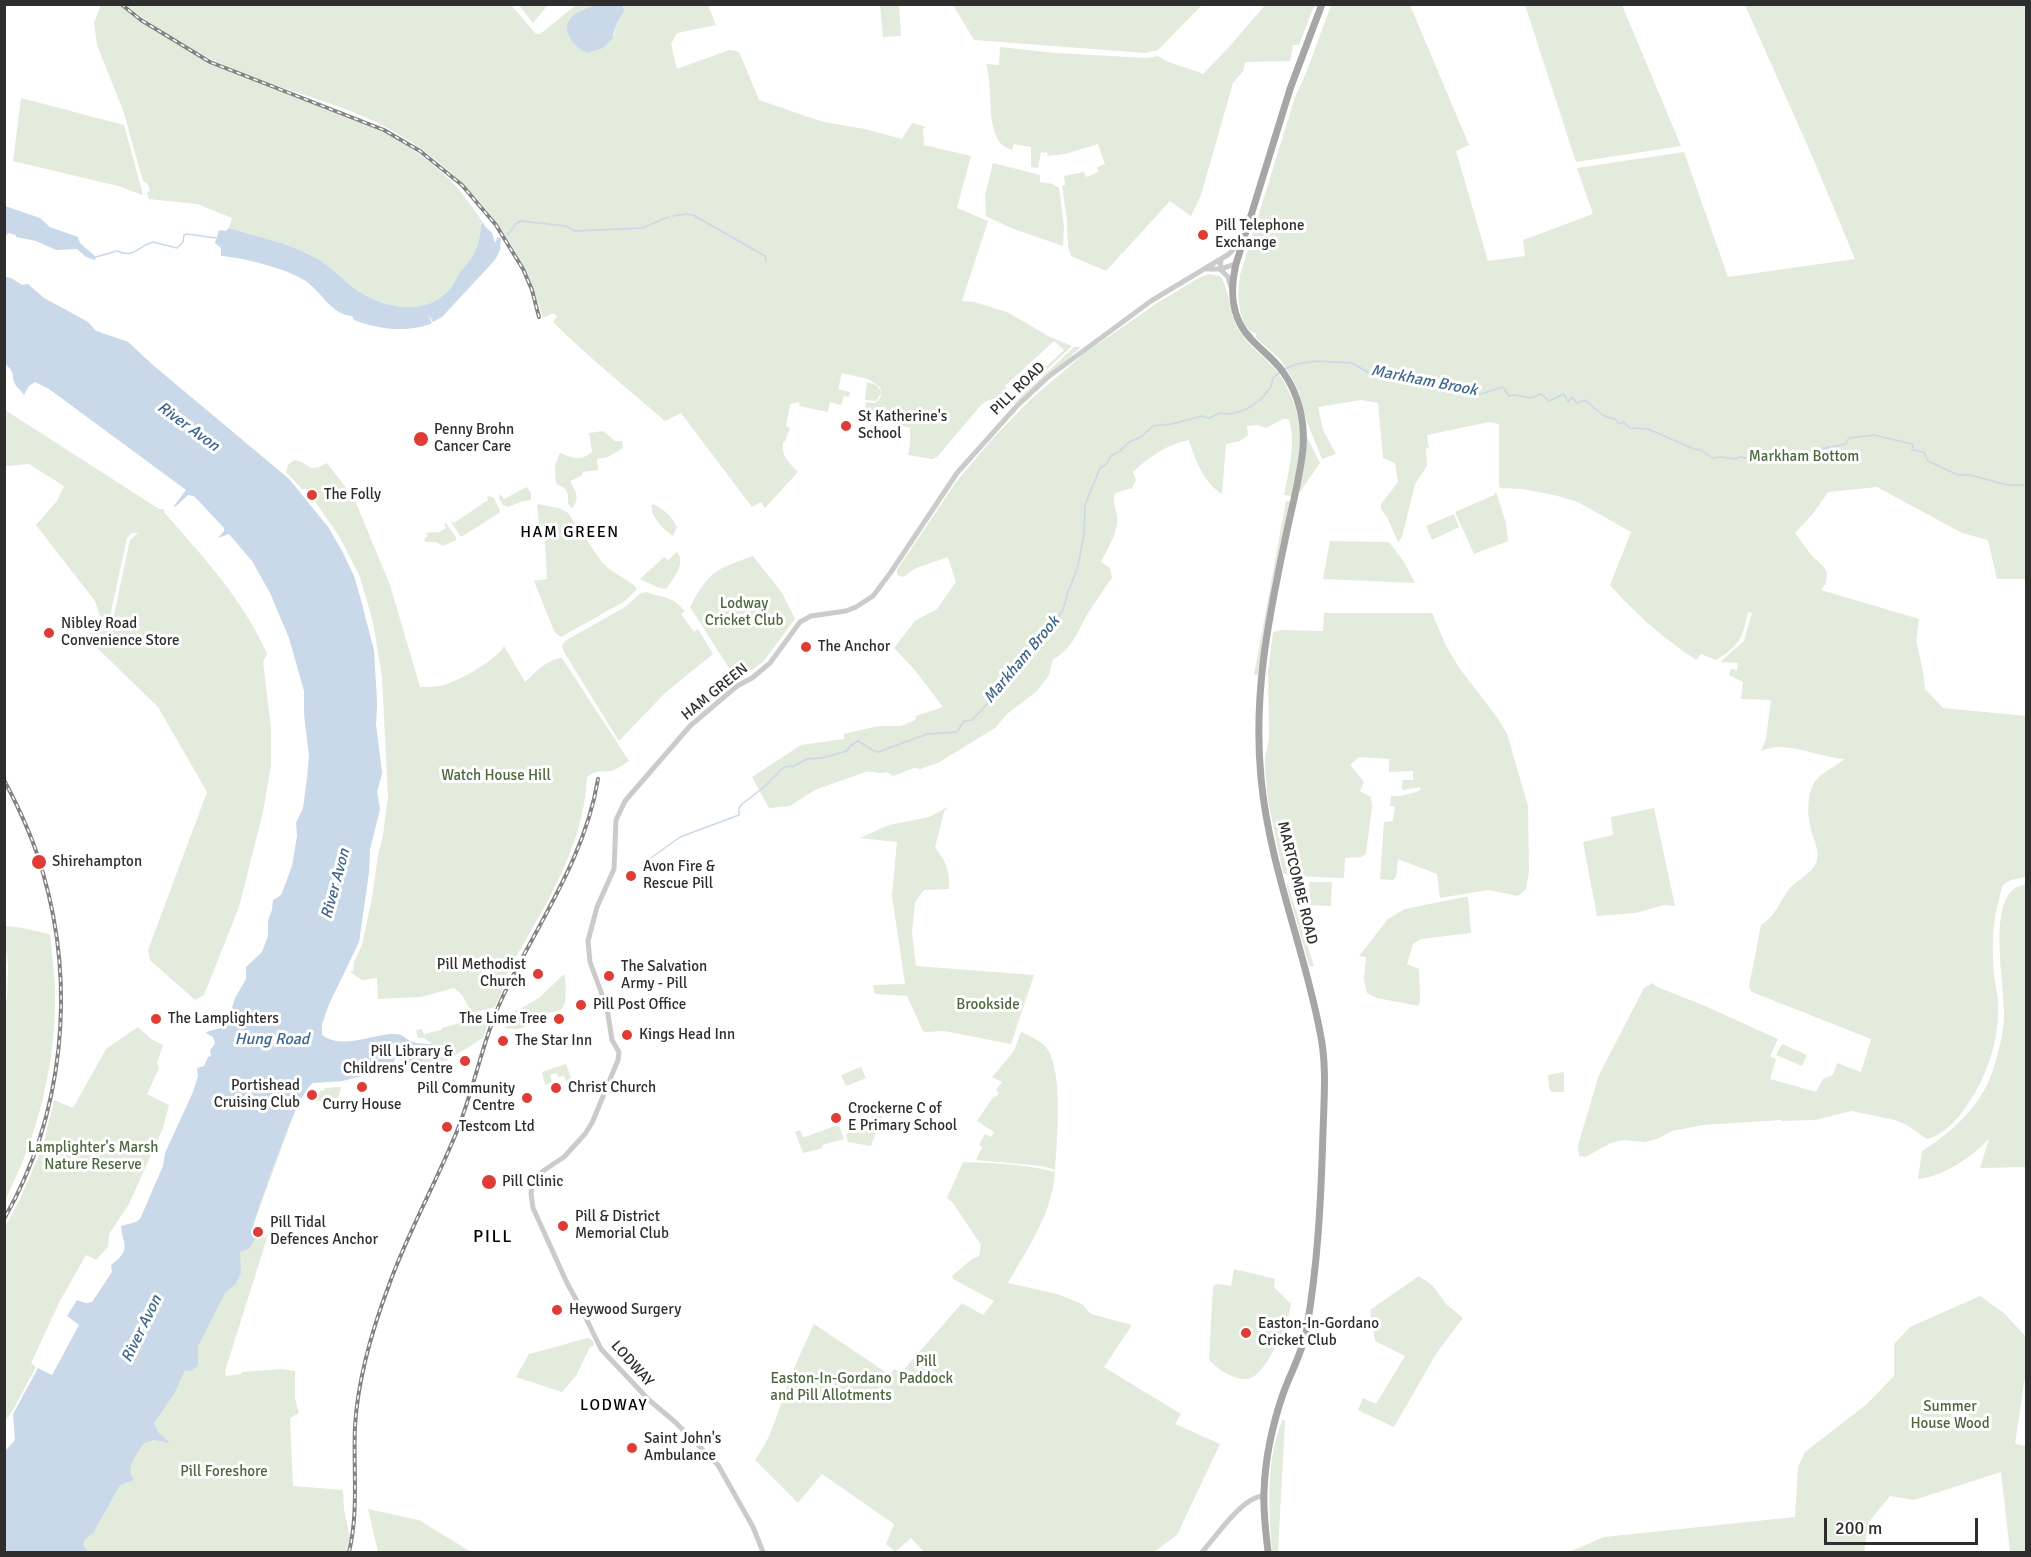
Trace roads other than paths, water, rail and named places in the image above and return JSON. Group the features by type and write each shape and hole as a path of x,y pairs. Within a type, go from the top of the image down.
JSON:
{"main road":[{"name":"PILL ROAD","path":"1244,238 1290,91 1322,4"},
{"name":"MARTCOMBE ROAD","path":"1244,238 1232,289 1236,315 1244,331 1285,374 1300,409 1303,427 1303,447 1263,654 1258,738 1262,794 1270,834 1320,1031 1324,1065 1323,1135 1314,1279 1305,1337 1283,1394 1268,1449 1263,1496 1268,1552"}],"street":[{"name":"PILL ROAD","path":"891,572 957,473 1016,407 1059,368 1170,288 1221,260 1244,238"},
{"path":"1229,254 1237,261"},
{"path":"1221,260 1220,269 1228,277 1232,289"},
{"name":"PILL ROAD","path":"1206,269 1220,269 1237,261"},
{"name":"HAM GREEN","path":"531,1200 531,1186 536,1176 568,1152 592,1123 618,1060 619,1052 612,1040 607,1008 593,971 588,948 592,920 610,880 616,859 617,814 625,801 677,739 737,687 770,663 800,622 810,616 846,611 856,607 873,596 891,572"},
{"name":"LODWAY","path":"531,1200 558,1264 601,1349 642,1393 718,1464 752,1525 763,1552"},
{"path":"1202,1552 1245,1504 1263,1496"}],"water":[{"path":"599,4 623,5 624,11 612,39 603,48 587,53 572,41 567,25 575,14"},
{"path":"5,206 40,218 50,227 78,237 80,243 96,257 95,260 86,257 77,249 56,250 36,241 8,233 5,237"},
{"path":"483,224 492,233 495,243 498,237 501,238 500,250 495,260 442,317 433,322 428,314 432,323 402,329 382,328 354,320 352,316 332,307 300,277 266,265 221,256 221,248 215,243 219,230 226,231 229,228 282,243 319,260 370,298 394,306 418,307 440,298 451,288 475,252"},
{"path":"5,277 22,285 28,284 44,298 88,322 96,331 128,342 289,479 328,527 342,551 354,576 374,651 376,725 382,773 377,792 380,809 370,849 359,942 329,1004 322,1024 322,1035 347,1042 397,1034 415,1043 432,1044 434,1048 426,1057 416,1062 405,1061 396,1056 394,1065 390,1066 390,1069 342,1081 313,1083 306,1091 290,1124 256,1216 253,1226 256,1237 250,1248 240,1252 241,1273 235,1285 225,1293 198,1346 198,1366 191,1371 185,1370 174,1394 154,1423 158,1432 170,1443 154,1440 144,1443 131,1466 130,1471 134,1480 120,1485 93,1533 85,1539 83,1545 88,1552 5,1552 5,1450 15,1440 13,1414 38,1368 52,1375 79,1325 67,1316 77,1300 92,1302 112,1272 111,1265 122,1255 125,1247 121,1226 140,1219 163,1166 165,1153 193,1092 198,1076 197,1068 204,1066 208,1057 211,1056 210,1050 215,1044 213,1037 206,1032 224,1025 220,1015 231,1011 235,998 246,979 246,967 262,952 268,936 268,920 273,900 282,893 292,866 297,836 296,823 303,808 309,756 304,691 289,638 270,593 252,561 229,534 218,538 224,528 194,496 188,495 174,506 186,490 49,389 35,382 29,386 24,395 17,387 11,370 5,364"}],"waterway":[{"path":"673,216 693,215 765,256 766,261"},
{"path":"508,234 521,221 566,226 575,231 642,228 668,217"},
{"path":"96,257 117,251 132,253 153,242 177,248 183,242 184,235 187,234 216,238"},
{"name":"Markham Brook","path":"1284,369 1316,361 1352,363 1371,374 1426,378 1447,385 1470,387 1473,393 1481,394 1503,387 1509,396 1531,398 1541,394 1549,401 1564,394 1568,402 1572,397 1577,403 1585,400 1604,416 1615,419 1619,424 1623,422 1630,428 1648,429 1701,450 1712,458 1754,459 1762,456 1773,460 1776,455 1784,458 1789,453 1794,455 1810,451 1816,453 1821,449 1845,444 1849,438 1874,435 1912,444 1912,450 1924,452 1928,461 1958,475 1970,475 2007,485 2026,485"},
{"name":"Markham Brook","path":"651,858 680,837 739,815 739,808 742,804 763,788 784,767 794,766 807,759 822,758 847,751 858,741 878,752 927,734 957,732 964,721 972,720 1000,690 1035,641 1063,610 1078,566 1084,535 1085,505 1100,468 1106,465 1111,456 1129,442 1141,437 1153,426 1172,424 1202,416 1209,418 1220,413 1231,414 1247,409 1261,399 1271,387 1273,378 1280,372"}],"railway":[{"path":"121,4 141,20 210,62 384,130 420,151 462,185 496,225 523,269 532,290 539,317"},
{"path":"349,1552 355,1505 357,1408 367,1354 377,1319 405,1246 457,1131 504,994 572,863 592,808 598,779"},
{"path":"4,780 26,825 43,873 53,916 59,961 61,1005 58,1050 51,1094 40,1137 24,1179 4,1219"}],"place":[{"name":"Pill Telephone Exchange","path":"1203,235"},
{"name":"St Katherine's School","path":"846,426"},
{"name":"Penny Brohn Cancer Care","path":"421,439"},
{"name":"The Folly","path":"312,495"},
{"name":"Nibley Road Convenience Store","path":"49,633"},
{"name":"The Anchor","path":"806,647"},
{"name":"Shirehampton","path":"39,862"},
{"name":"Avon Fire & Rescue Pill","path":"631,876"},
{"name":"Pill Methodist Church","path":"538,974"},
{"name":"The Salvation Army - Pill","path":"609,976"},
{"name":"Pill Post Office","path":"581,1005"},
{"name":"The Lamplighters","path":"156,1019"},
{"name":"The Lime Tree","path":"559,1019"},
{"name":"Kings Head Inn","path":"627,1035"},
{"name":"The Star Inn","path":"503,1041"},
{"name":"Pill Library & Childrens' Centre","path":"465,1061"},
{"name":"Curry House","path":"362,1087"},
{"name":"Christ Church","path":"556,1088"},
{"name":"Portishead Cruising Club","path":"312,1095"},
{"name":"Pill Community Centre","path":"527,1098"},
{"name":"Crockerne C of E Primary School","path":"836,1118"},
{"name":"Testcom Ltd","path":"447,1127"},
{"name":"Pill Clinic","path":"489,1182"},
{"name":"Pill & District Memorial Club","path":"563,1226"},
{"name":"Pill Tidal Defences Anchor","path":"258,1232"},
{"name":"Heywood Surgery","path":"557,1310"},
{"name":"Easton-In-Gordano Cricket Club","path":"1246,1333"},
{"name":"Saint John's Ambulance","path":"632,1448"}],"district":[{"name":"HAM GREEN","path":"570,533"},
{"name":"PILL","path":"493,1237"},
{"name":"LODWAY","path":"614,1406"}],"water label":[{"name":"River Avon","path":"188,427"},
{"name":"River Avon","path":"336,884"},
{"name":"Hung Road","path":"272,1040"},
{"name":"River Avon","path":"142,1329"}],"park label":[{"name":"Markham Bottom","path":"1804,457"},
{"name":"Lodway Cricket Club","path":"744,612"},
{"name":"Watch House Hill","path":"496,776"},
{"name":"Brookside","path":"988,1005"},
{"name":"Lamplighter's Marsh Nature Reserve","path":"93,1156"},
{"name":"Pill Paddock","path":"926,1370"},
{"name":"Easton-In-Gordano and Pill Allotments","path":"831,1388"},
{"name":"Summer House Wood","path":"1950,1416"},
{"name":"Pill Foreshore","path":"224,1472"}]}
